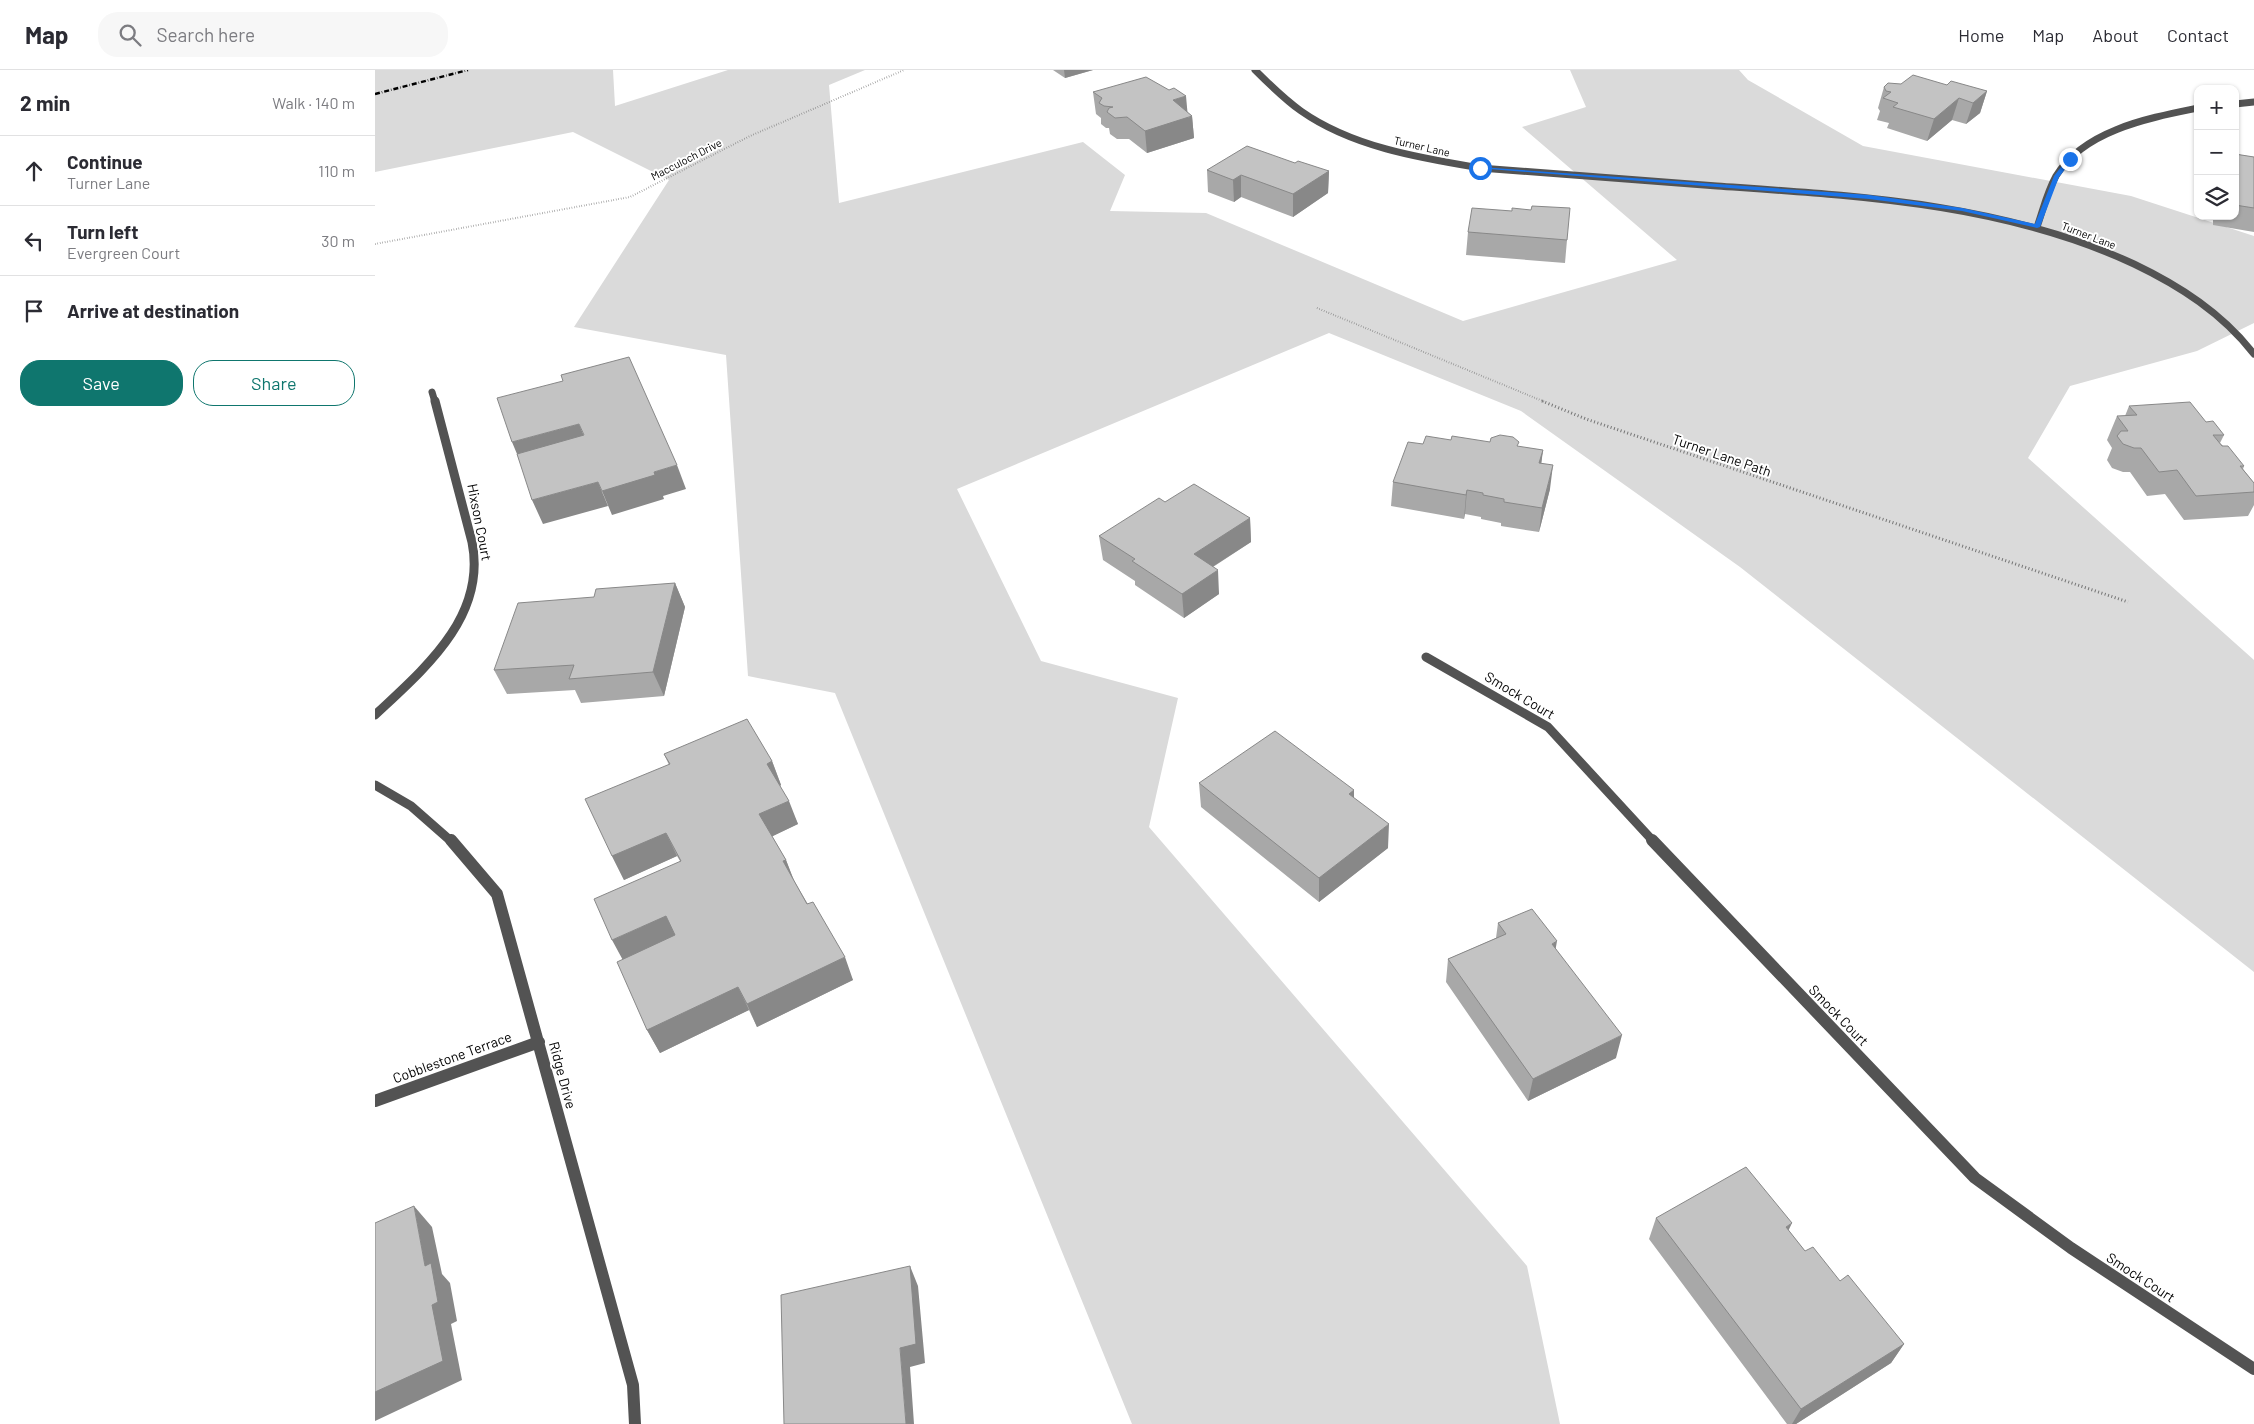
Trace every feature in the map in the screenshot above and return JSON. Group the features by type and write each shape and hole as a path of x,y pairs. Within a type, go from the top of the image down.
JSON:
{"street":[{"name":"Turner Lane","path":"1255,70 1283,98 1305,114 1332,128 1391,149 1439,161 1480,168 1869,197 1962,209 2037,227 2106,251 2139,266 2179,288 2214,312 2243,338 2254,354"},
{"path":"2239,104 2254,102"},
{"path":"2037,227 2056,176 2070,159 2113,132 2140,122 2194,109"},
{"name":"Hixson Court","path":"375,715 424,669 456,627 467,606 473,587 475,568 473,550 452,458 432,392"},
{"name":"Smock Court","path":"1427,657 1548,727 1663,852 1975,1178 2071,1248 2254,1368"},
{"name":"Ridge Drive","path":"375,786 388,791 430,820 466,854 497,894 633,1385 635,1424"},
{"name":"Cobblestone Terrace","path":"375,1101 539,1042"}],"path":[{"name":"Macculoch Drive","path":"375,244 630,197 750,136 904,70"},
{"name":"Turner Lane Path","path":"1317,308 1586,419 2128,602"}],"shaded area":[{"path":"375,70 613,70 615,106 728,70 865,70 829,85 839,203 1083,142 1125,175 1110,211 1206,213 1463,321 1677,260 1522,127 1586,107 1570,70 1739,70 1748,80 1863,146 2131,196 2194,216 2194,220 2205,220 2254,236 2254,323 2197,351 2070,386 2028,458 2254,660 2254,972 1740,567 1521,411 1329,333 957,489 1041,661 1178,698 1149,827 1527,1266 1560,1424 1132,1424 835,693 748,676 726,355 574,327 669,180 573,132 375,172"}],"building":[{"path":"1913,75 1947,85 1951,81 1987,91 1973,103 1959,98 1934,119 1893,107 1898,103 1883,98 1891,92 1886,91 1884,87 1888,83 1901,84"},
{"path":"1146,77 1169,90 1174,88 1186,96 1173,100 1192,116 1145,131 1127,117 1115,118 1107,112 1109,108 1113,107 1104,106 1099,103 1102,98 1093,92"},
{"path":"1247,146 1295,163 1298,161 1329,171 1293,194 1241,175 1233,180 1207,170"},
{"path":"2239,155 2254,157 2254,208 2239,206"},
{"path":"1532,206 1570,208 1567,240 1468,232 1472,208 1512,211 1512,208 1531,210"},
{"path":"629,357 677,465 654,472 655,475 602,491 598,482 532,500 517,454 584,435 579,424 512,442 497,398 563,381 561,375"},
{"path":"2190,402 2206,422 2213,421 2224,435 2213,435 2222,446 2228,446 2244,466 2240,466 2254,483 2254,492 2196,496 2177,470 2159,472 2141,448 2134,448 2123,444 2117,436 2121,431 2128,431 2117,416 2137,415 2129,406"},
{"path":"1500,435 1513,437 1519,442 1517,446 1543,450 1539,463 1553,465 1542,508 1504,502 1504,499 1467,490 1466,495 1393,482 1408,442 1423,444 1426,436 1451,440 1452,436 1490,442 1491,438"},
{"path":"1194,484 1250,518 1194,554 1218,570 1182,594 1132,561 1135,559 1099,536 1159,498 1165,502"},
{"path":"675,583 653,672 569,679 574,665 494,670 518,603 594,597 596,589"},
{"path":"747,719 772,761 767,764 789,801 759,814 786,860 783,861 807,904 813,902 845,957 747,1004 738,987 647,1030 617,962 675,935 666,916 612,940 594,899 681,861 666,833 612,856 585,799 670,764 664,754"},
{"path":"1275,731 1354,790 1349,794 1389,824 1319,878 1199,783"},
{"path":"1532,909 1557,941 1552,944 1622,1035 1533,1079 1448,959 1506,934 1498,923"},
{"path":"1746,1167 1792,1223 1786,1227 1805,1251 1813,1247 1840,1281 1848,1275 1904,1344 1801,1409 1656,1218"},
{"path":"414,1206 425,1266 431,1263 438,1302 432,1305 443,1361 375,1392 375,1223"},
{"path":"910,1266 916,1344 900,1348 906,1424 784,1424 781,1295"}],"railway":[{"path":"375,94 468,70"}],"route":[{"path":"1480,168 1869,197 1962,209 2037,227 2056,176 2070,159"}]}
